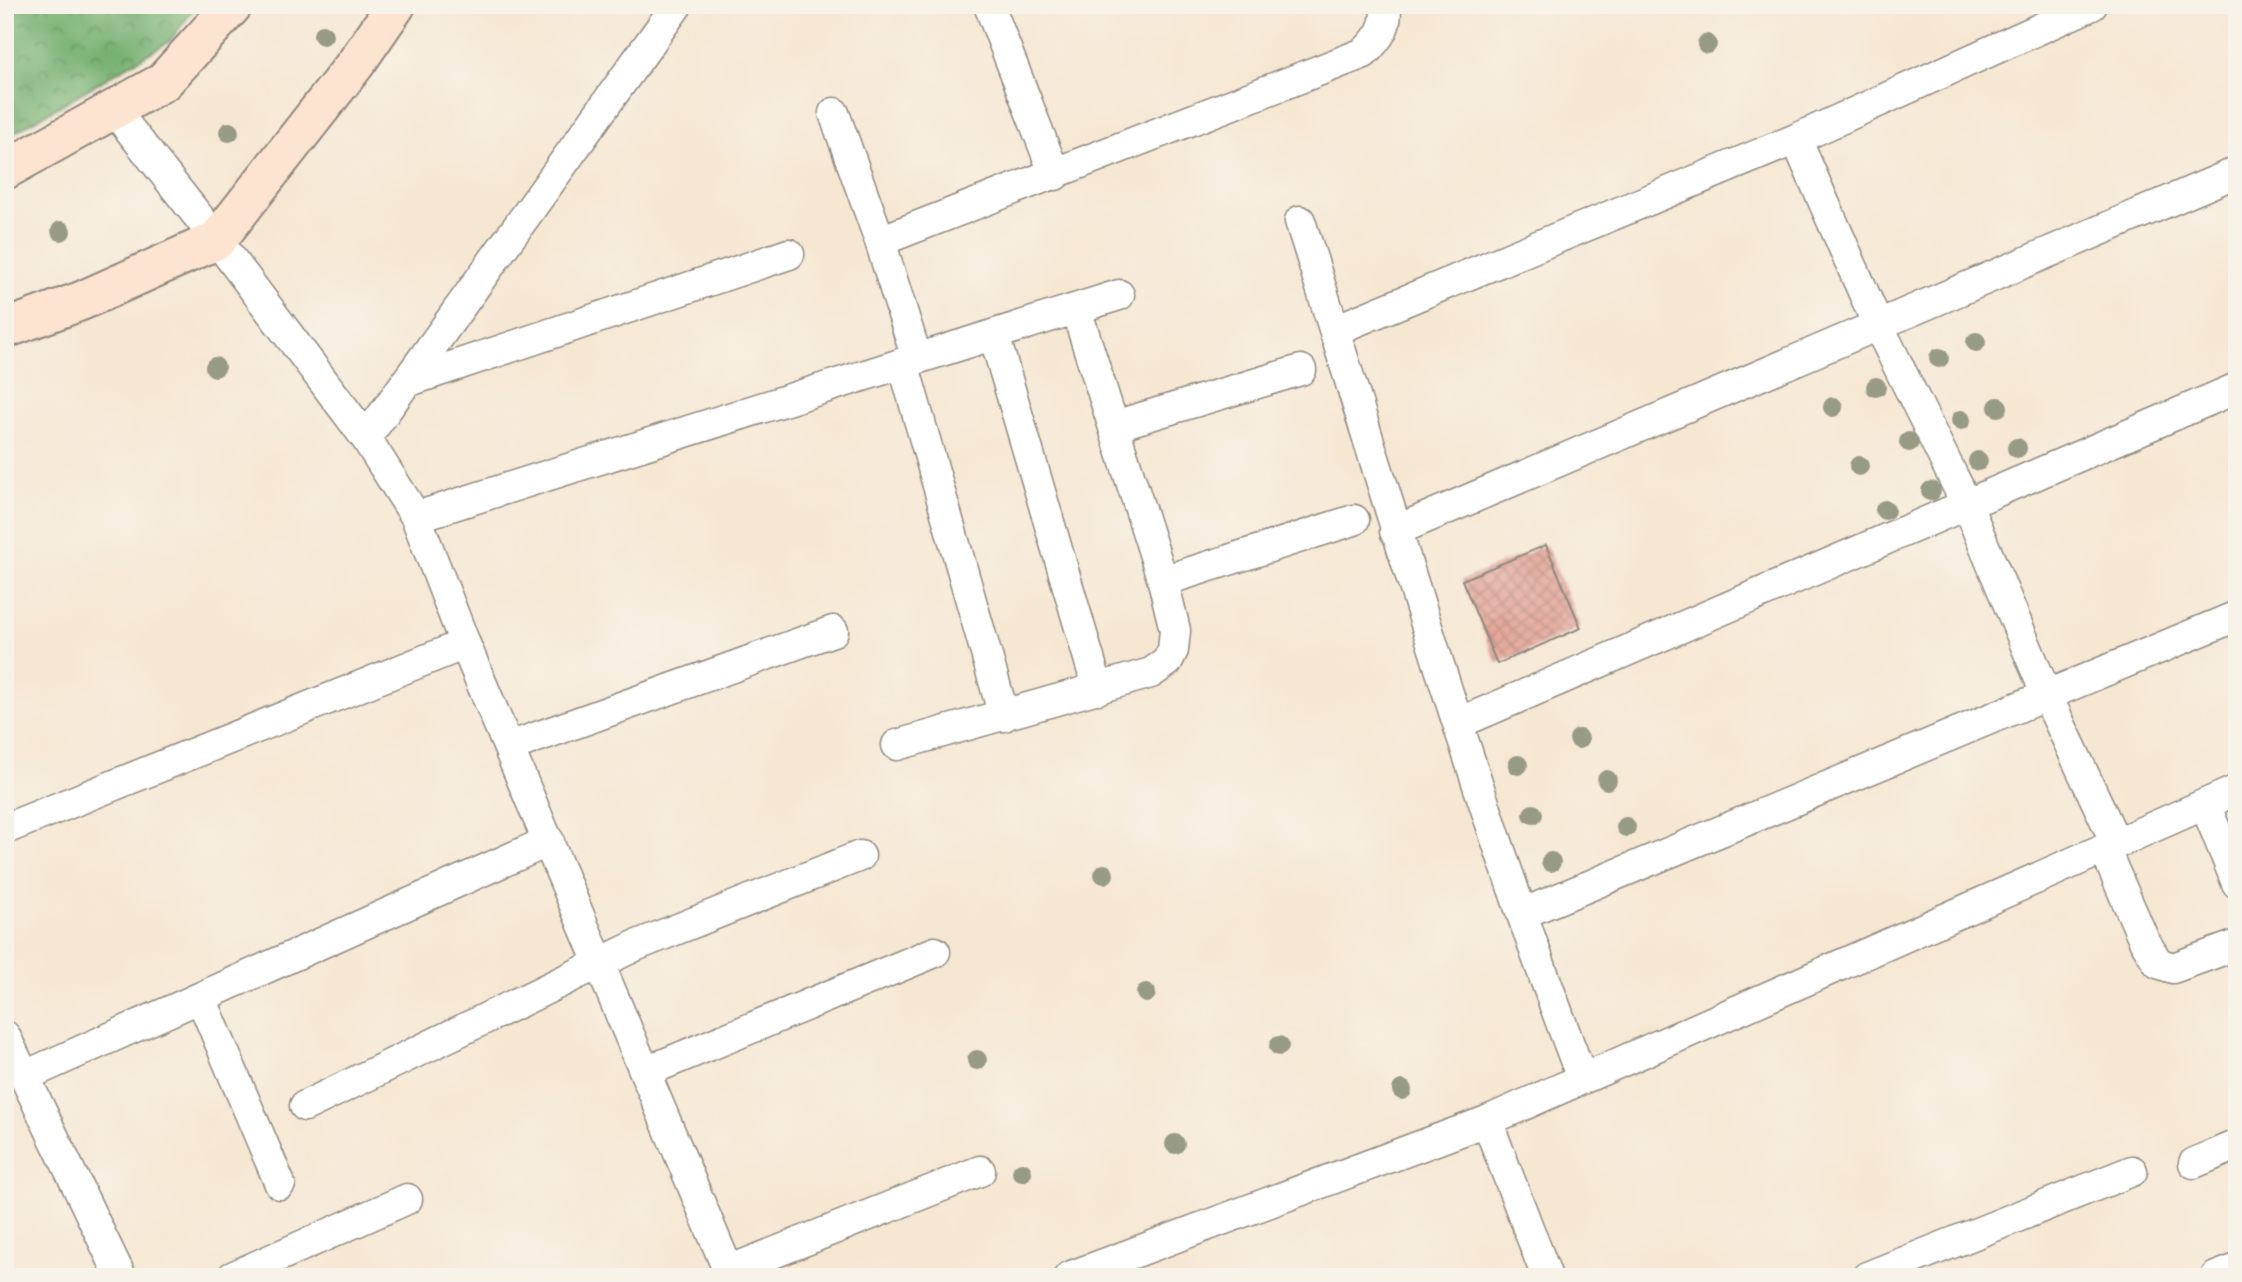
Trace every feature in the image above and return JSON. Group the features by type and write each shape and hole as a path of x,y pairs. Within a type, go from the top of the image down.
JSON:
{"street":[{"path":"5,170 163,82 233,5"},
{"path":"5,329 81,301 217,240 356,64 396,5"},
{"path":"366,438 677,5"},
{"path":"989,5 1055,176"},
{"path":"880,241 1055,176 1364,53 1381,36 1387,14 1385,5"},
{"path":"1335,330 1796,139 2092,5"},
{"path":"114,110 217,240 366,438 416,517 464,643 729,1274 980,1171"},
{"path":"834,113 880,241 1004,716"},
{"path":"1796,139 1877,323 1967,505 2110,845 2144,940 2158,963 2173,968 2237,945"},
{"path":"1395,531 1877,323 2237,172"},
{"path":"1300,220 1395,531 1582,1078"},
{"path":"406,382 789,254"},
{"path":"416,517 1119,295"},
{"path":"897,746 1151,673 1167,662 1173,650 1175,629 1163,581 1076,309"},
{"path":"994,335 1098,689"},
{"path":"1114,426 1301,370"},
{"path":"1459,723 2237,388"},
{"path":"1163,581 1354,520"},
{"path":"1524,913 2237,615"},
{"path":"509,747 833,631"},
{"path":"5,829 464,643"},
{"path":"1069,1277 1487,1121 2237,790"},
{"path":"2205,804 2237,883"},
{"path":"25,1076 549,841"},
{"path":"305,1106 600,962 860,856"},
{"path":"645,1072 935,952"},
{"path":"201,998 280,1184"},
{"path":"5,1036 121,1277"},
{"path":"1487,1121 1547,1277"},
{"path":"2194,1163 2237,1145"},
{"path":"1867,1277 2132,1171"},
{"path":"233,1277 407,1199"},
{"path":"2216,1277 2237,1269"}],"green space":[{"path":"5,5 197,5 170,41 5,138"}],"building":[{"path":"1546,545 1581,628 1497,664 1462,580"}]}
